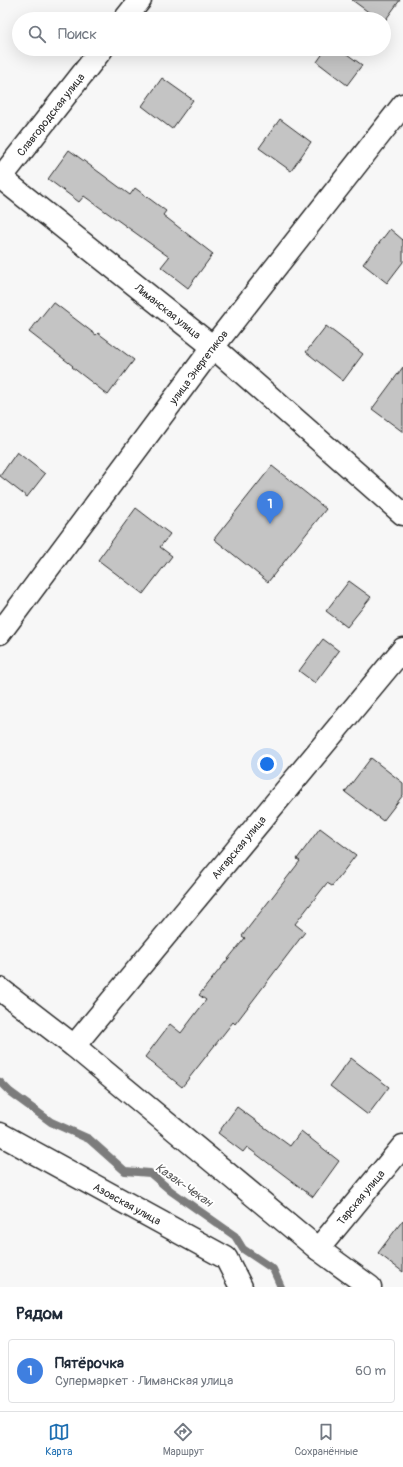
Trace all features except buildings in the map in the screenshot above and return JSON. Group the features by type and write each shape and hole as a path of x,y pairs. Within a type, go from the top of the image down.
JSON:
{"street":[{"path":"131,12 140,0"},
{"name":"Славгородская улица","path":"0,178 96,56"},
{"name":"улица Энергетиков","path":"0,632 213,348 403,105"},
{"name":"Лиманская улица","path":"0,178 213,348 403,514"},
{"name":"Ангарская улица","path":"74,1046 403,649"},
{"path":"0,988 74,1046 318,1249 370,1287"},
{"name":"Азовская улица","path":"0,1134 226,1258 241,1287"},
{"name":"Тарская улица","path":"318,1249 403,1146"}],"waterway":[{"name":"Казак-Чекан","path":"0,1082 10,1092 51,1122 89,1139 125,1171 150,1173 171,1191 235,1236 243,1249 273,1269 281,1287"}],"place":[{"name":"Пятёрочка","path":"270,524"}]}
